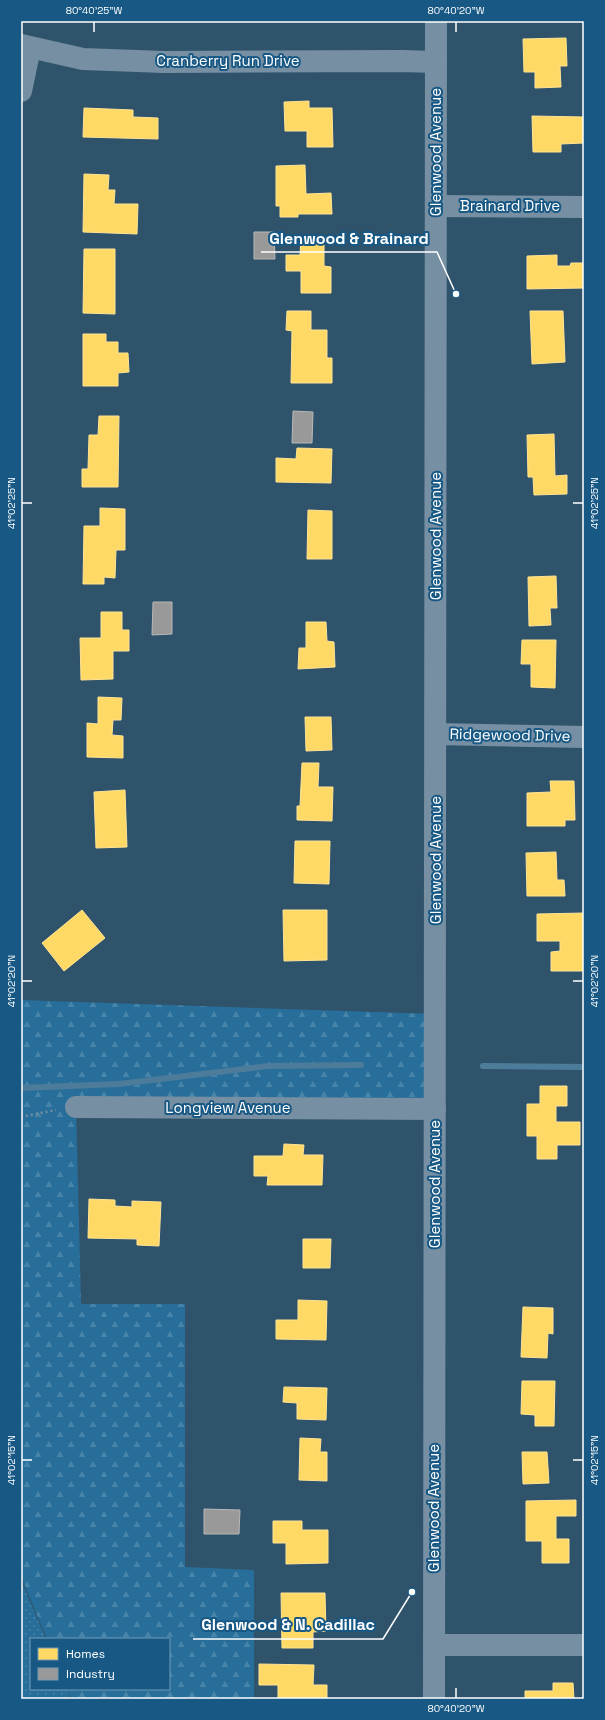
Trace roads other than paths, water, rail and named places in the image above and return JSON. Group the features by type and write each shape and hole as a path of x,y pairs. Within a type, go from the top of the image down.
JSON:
{"street":[{"name":"Glenwood Avenue","path":"434,1699 436,21"},
{"name":"Cranberry Run Drive","path":"26,47 91,59 164,62 436,62"},
{"path":"21,91 26,47"},
{"name":"Brainard Drive","path":"436,206 584,207"},
{"name":"Ridgewood Drive","path":"436,734 584,737"},
{"name":"Longview Avenue","path":"76,1107 435,1109"},
{"path":"435,1645 584,1645"}],"waterway":[{"path":"21,1088 119,1084 268,1066 361,1065"},
{"path":"483,1066 584,1067"}],"place":[{"name":"Glenwood & Brainard","path":"456,294"},
{"name":"Glenwood & N. Cadillac","path":"412,1592"}]}
